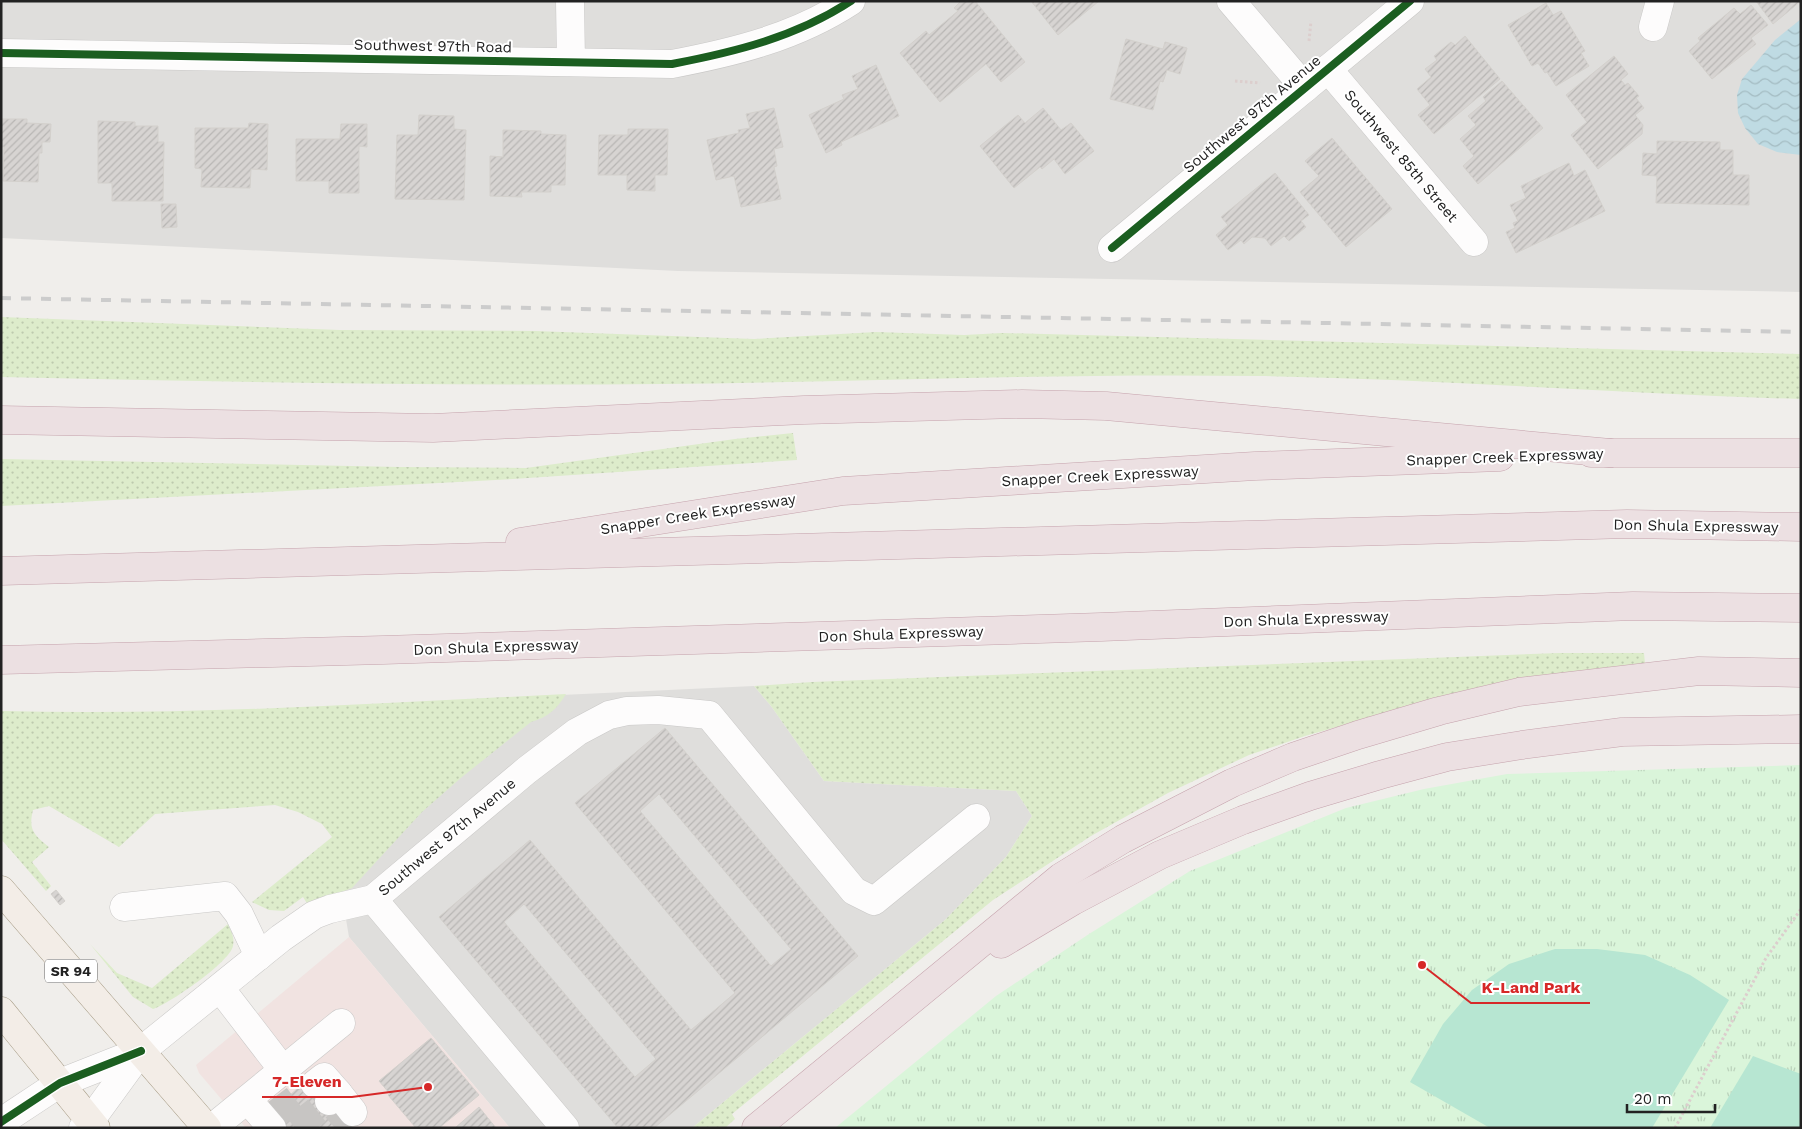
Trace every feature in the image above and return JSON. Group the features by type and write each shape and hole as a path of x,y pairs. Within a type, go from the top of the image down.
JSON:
{"highway":[{"path":"1,420 433,428 804,410 1022,404 1087,405 1610,453"},
{"name":"Snapper Creek Expressway","path":"405,560 843,492 1254,466 1610,453 1801,453"},
{"name":"Don Shula Expressway","path":"1,571 1627,524 1801,527"},
{"name":"Don Shula Expressway","path":"1,660 393,650 1101,627 1633,606 1801,608"},
{"path":"756,1128 1062,876 1123,839 1180,808 1232,783 1293,757 1358,735 1438,711 1519,692 1700,671 1801,673"},
{"path":"930,985 1073,901 1160,855 1243,820 1380,774 1448,757 1622,732 1801,729"}],"main road":[{"name":"SR 94","path":"1,890 207,1128"},
{"path":"1,1011 60,1083 90,1125"}],"street":[{"path":"570,1 571,62"},
{"name":"Southwest 97th Road","path":"1,53 672,64 729,53 772,40 819,20 851,1"},
{"path":"1231,1 1306,88"},
{"name":"Southwest 97th Avenue","path":"1112,248 1410,1"},
{"path":"1653,27 1660,1"},
{"name":"Southwest 85th Street","path":"1328,69 1474,242"},
{"name":"Southwest 97th Avenue","path":"90,1125 141,1051 281,938 314,915 349,903 374,899 527,770 577,732 609,715 627,711 658,710 709,715 854,891 874,901 976,818"},
{"path":"124,907 225,896 239,914 259,956"},
{"path":"374,899 565,1128"},
{"path":"220,988 283,1070"},
{"path":"212,1128 341,1024"},
{"name":"Southwest 97th Avenue","path":"1,1122 60,1083 141,1051"},
{"path":"305,1053 339,1102"},
{"path":"248,1100 270,1122"}],"path":[{"path":"1309,41 1311,20"},
{"path":"1235,81 1260,83"},
{"path":"1675,1128 1762,964 1801,909"}],"shaded area":[{"path":"1,1 1801,1 1801,292 678,271 1,238"},
{"path":"754,686 771,706 824,781 1016,791 1032,816 1006,857 945,920 692,1128 510,1128 349,937 332,836 474,699"},
{"path":"349,937 510,1128 246,1128 199,1073 196,1065"}],"green space":[{"path":"1,317 340,330 535,331 754,339 876,332 964,335 1002,333 1801,354 1801,399 1394,380 1184,375 579,384 331,383 1,377"},
{"path":"793,433 797,460 513,479 1,506 1,459 526,468 735,439"},
{"path":"1559,653 1644,653 1645,664 1372,717 1305,736 1249,755 1168,793 1091,836 993,900 732,1114 735,1119 725,1128 692,1128 945,920 1006,857 1032,816 1016,791 824,781 771,706 754,686 812,682"},
{"path":"566,694 552,712 531,722 462,777 422,812 352,888 308,905 303,897 284,911 269,910 252,902 332,837 322,824 298,812 275,805 155,814 119,847 49,806 33,810 31,823 34,832 49,847 32,862 51,886 46,891 1,839 1,711 143,712 213,710"},
{"path":"1801,765 1801,1128 835,1128 996,996 1089,934 1190,871 1346,808 1424,789 1507,774"},
{"path":"228,924 233,940 233,946 229,953 211,972 198,982 161,1006 153,1009 133,997 90,944 117,973 152,988"},
{"path":"1555,949 1597,949 1645,955 1690,975 1729,1000 1652,1128 1490,1128 1410,1082 1443,1024 1472,990 1509,964"},
{"path":"1753,1056 1801,1074 1801,1128 1710,1128"}],"water":[{"path":"1801,19 1801,155 1777,152 1758,144 1745,128 1738,113 1737,95 1742,79 1775,40"}],"building":[{"path":"961,1 975,1 1025,62 1001,82 986,64 940,102 900,53 926,31 929,35 958,11 954,8"},
{"path":"1031,1 1099,1 1058,35"},
{"path":"1756,1 1801,1 1773,24"},
{"path":"1546,3 1553,15 1561,11 1585,51 1581,53 1589,66 1556,86 1547,72 1545,73 1538,63 1532,66 1508,25"},
{"path":"1751,5 1768,25 1751,38 1756,44 1712,79 1689,51 1700,41 1698,38 1734,8 1740,14"},
{"path":"1465,36 1500,79 1434,134 1418,115 1430,105 1417,89 1431,77 1425,69 1437,60 1434,56 1451,42 1455,45"},
{"path":"1126,39 1163,49 1165,42 1187,48 1180,74 1167,70 1163,82 1160,81 1153,110 1110,99"},
{"path":"1614,56 1628,74 1621,80 1625,85 1628,83 1639,96 1636,98 1644,108 1635,115 1643,125 1642,134 1598,169 1571,135 1587,122 1566,95"},
{"path":"876,65 899,116 841,142 842,145 826,153 809,115 844,99 842,95 858,89 852,76"},
{"path":"1502,81 1543,128 1478,184 1463,166 1474,156 1460,139 1476,125 1468,116 1486,101 1483,97"},
{"path":"774,108 783,147 774,149 777,166 774,167 781,199 741,207 734,176 716,180 707,140 739,133 738,130 750,128 746,114"},
{"path":"1043,108 1061,130 1071,123 1094,151 1065,174 1054,159 1042,169 1040,167 1014,188 980,146 1018,115 1025,123"},
{"path":"419,115 454,116 454,129 466,130 464,200 395,199 397,135 418,135"},
{"path":"1,119 27,119 27,123 51,124 50,142 42,142 42,153 39,153 38,182 3,181 4,147 1,147"},
{"path":"98,121 135,122 135,126 158,126 158,142 164,142 163,201 112,201 112,183 98,183"},
{"path":"249,123 268,124 267,170 251,169 250,188 201,187 202,169 195,168 195,128 248,128"},
{"path":"341,124 367,124 367,147 359,146 359,193 329,193 329,181 296,181 296,139 340,139"},
{"path":"628,129 668,129 667,175 655,175 655,191 627,190 627,175 598,175 599,135 628,135"},
{"path":"503,130 541,131 541,134 566,135 565,185 551,185 551,192 521,192 522,197 490,196 490,156 503,157"},
{"path":"1332,138 1392,209 1346,247 1300,192 1319,176 1305,161"},
{"path":"1657,141 1720,142 1720,150 1733,150 1733,175 1749,175 1749,205 1656,203 1657,176 1642,175 1643,153 1657,154"},
{"path":"1569,163 1574,176 1585,170 1605,211 1516,253 1506,232 1515,228 1513,223 1518,221 1510,205 1526,198 1521,186"},
{"path":"1275,173 1309,215 1301,221 1306,227 1289,241 1284,236 1271,246 1265,238 1252,237 1244,244 1241,240 1228,250 1216,235 1228,225 1221,217"},
{"path":"161,204 176,204 177,227 162,228"},
{"path":"665,728 858,956 654,1128 618,1128 439,917 530,840 691,1030 735,993 575,803","holes":["659,794 791,949 771,966 640,811","524,904 656,1059 635,1077 504,922"]},
{"path":"56,890 65,901 60,905 51,894"},
{"path":"431,1038 479,1095 439,1128 416,1128 388,1095 390,1094 379,1081"},
{"path":"310,1078 348,1124 343,1128 283,1128 270,1112"},
{"path":"479,1107 496,1128 455,1128"}],"tunnel":[{"path":"273,1116 315,1084"},
{"path":"295,1128 329,1101"},
{"path":"335,1128 345,1119"}],"railway":[{"path":"1,298 1801,332"}],"cycle path":[{"path":"1,53 672,64 719,54 787,34 830,14 851,1"},
{"path":"1112,248 1410,1"},
{"path":"1,1122 60,1083 141,1051"}],"place":[{"name":"K-Land Park","path":"1422,965"},
{"name":"7-Eleven","path":"428,1087"}]}
